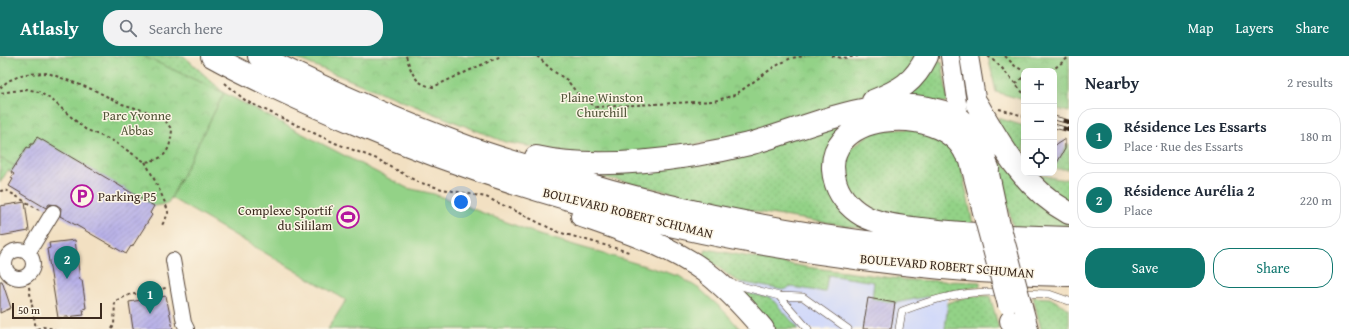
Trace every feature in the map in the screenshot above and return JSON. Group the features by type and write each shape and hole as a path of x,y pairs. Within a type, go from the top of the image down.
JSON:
{"highway":[{"name":"BOULEVARD ROBERT SCHUMAN","path":"212,56 273,87 385,136 482,172 549,193 643,218 732,239 823,254 902,264 986,272 1069,275"},
{"name":"BOULEVARD ROBERT SCHUMAN","path":"259,56 333,91 444,138 499,158 600,188 690,211 808,233 920,247 981,252 1069,256"},
{"path":"820,122 901,89 913,79 927,56"},
{"path":"444,138 545,160 580,163 648,161 748,144 820,122 873,108 900,104 941,111 959,119 971,133 988,168"},
{"path":"986,105 1005,152 1022,175 1043,196 1069,213"},
{"path":"966,154 960,142 942,130 912,121 879,121 856,129 844,139 834,160 833,174 837,188 848,204 863,216 879,222 900,226 963,233 1069,238"},
{"path":"385,136 428,159 465,174 637,236 686,259 724,287 763,329"}],"street":[{"path":"950,56 959,119 966,154 992,220 1017,320"},
{"path":"970,56 986,105 988,168 992,220"},
{"path":"28,253 52,214"},
{"path":"14,250 24,250 28,253 33,265 27,275 21,278 12,276 2,266 7,256 14,250"},
{"path":"172,260 184,323 187,329"}],"lane":[{"path":"686,259 739,286 779,296 803,297 848,329"},
{"path":"900,329 902,311 962,293 975,291 1038,293 1049,294 1069,301"},
{"path":"779,296 808,329"}],"path":[{"path":"406,56 412,74 422,85 433,87 501,56"},
{"path":"537,56 553,71 567,80 580,97 596,107 714,101 735,95 774,67 791,57 805,56"},
{"path":"832,56 842,58 858,56"},
{"path":"988,56 1021,90"},
{"path":"1005,56 1015,66 1021,69"},
{"path":"1055,68 1069,57"},
{"path":"0,88 8,81 24,74 48,73 94,90 122,104 162,116 172,130 171,144 162,158 145,162"},
{"path":"1016,84 1021,79"},
{"path":"222,81 246,101 335,143 377,159 418,182 442,189 486,196 558,232 636,254"},
{"path":"0,93 27,89 39,92 52,100 84,130 113,140 145,162 150,168 152,178 167,204 169,212 161,227"},
{"path":"986,105 1021,115"},
{"path":"0,191 6,190 52,214"},
{"path":"27,275 36,329 43,327 55,329"},
{"path":"112,329 114,325 115,301 120,298 177,285"}],"shaded area":[{"path":"827,275 874,282 872,299 895,303 948,292 945,329 799,329 771,298 742,292 739,287 740,282 783,290 792,287 825,292"}],"green space":[{"name":"Parc Yvonne Abbas","path":"0,56 143,56 224,93 171,198 167,204 154,206 37,137 29,148 26,147 15,166 0,158"},
{"path":"142,56 184,56 224,93"},
{"name":"Plaine Winston Churchill","path":"290,56 919,56 904,80 778,126 662,152 579,155 505,142"},
{"path":"988,56 1069,56 1069,112 1057,109 1057,68 1021,68 1021,99 996,92"},
{"path":"931,57 942,62 948,103 899,97"},
{"name":"Complexe Sportif du Sililam","path":"224,93 407,188 434,194 540,235 679,276 701,290 724,311 740,329 328,329 346,300 171,198"},
{"path":"859,115 903,115 830,154 872,230 757,212 617,180 583,174"},
{"path":"998,118 1021,125 1021,160 999,126"},
{"path":"917,129 955,151 959,157 974,229 899,218 871,210 850,193 842,171 846,152 875,130"},
{"path":"1067,144 1069,144 1069,169 1057,169 1057,157 1062,155"},
{"path":"0,158 15,166 11,172 8,170 0,183"},
{"path":"997,162 1003,163 1069,220 1069,232 1014,231"},
{"path":"1034,176 1069,179 1069,205"},
{"path":"706,249 806,267 908,280 980,282 980,286 895,303 872,299 874,282 828,275 825,292 792,287 783,290 740,282 732,278 704,256"},
{"path":"742,292 771,298 799,329 769,329"},
{"path":"970,296 990,296 999,329 945,329 948,303"},
{"path":"1033,297 1050,298 1069,309 1069,329 1041,329"}],"building":[{"name":"Parking P5","path":"37,137 154,206 150,213 152,215 126,254 60,216 61,208 57,205 49,204 46,208 9,186 13,179 11,178 14,174 11,172 27,147 29,148 31,144 33,144"},
{"path":"1065,139 1065,149 1057,163 1057,144"},
{"path":"25,202 29,231 0,236 0,206"},
{"path":"75,240 80,280 82,280 86,308 83,309 84,315 58,318 47,249 50,248 49,243"},
{"path":"0,281 2,281 11,308 0,313"},
{"path":"166,296 173,329 133,329 129,302"},
{"path":"868,298 895,303 891,329 863,329"}],"railway":[{"path":"1057,119 1069,122"},
{"path":"1057,127 1069,130"}],"place":[{"name":"Parking P5","path":"82,196"},
{"name":"Complexe Sportif du Sililam","path":"348,217"},
{"name":"Résidence Aurélia 2","path":"67,279"},
{"name":"Résidence Les Essarts","path":"150,314"}]}
